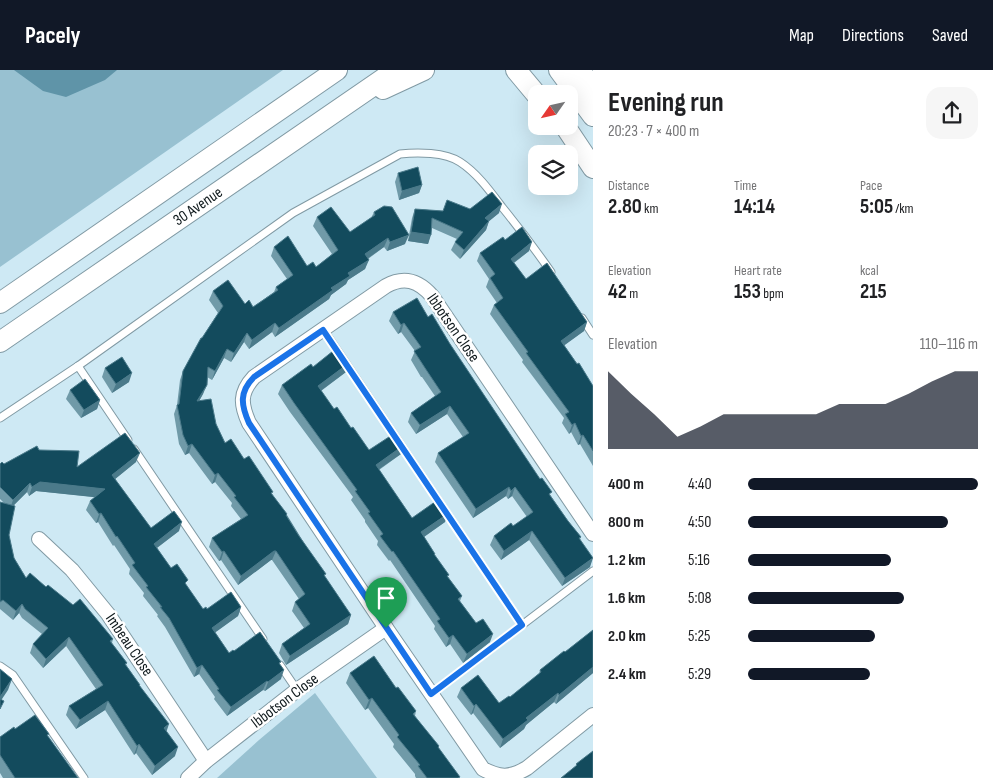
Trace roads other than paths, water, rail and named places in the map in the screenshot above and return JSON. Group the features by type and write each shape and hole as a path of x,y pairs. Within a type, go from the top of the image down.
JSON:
{"main road":[{"name":"30 Avenue","path":"0,302 337,70"},
{"name":"30 Avenue","path":"0,342 396,70"},
{"path":"334,112 424,70"},
{"path":"516,70 528,85"},
{"path":"526,70 536,85"},
{"path":"559,70 593,116"},
{"path":"580,70 593,89"},
{"path":"571,135 593,168"}],"street":[{"name":"Ibbotson Close","path":"593,534 432,296 417,283 394,281 386,286 254,377 247,384 243,393 244,412 249,423 482,769 505,777 516,774 527,768 593,715"},
{"name":"Imbeau Close","path":"39,539 72,570 108,614 206,761"},
{"name":"Ibbotson Close","path":"188,778 206,761 297,690 386,628"}],"lane":[{"path":"0,418 78,366 293,213 400,154 413,152 447,156 460,162 482,182 530,241 556,280"},
{"path":"577,312 593,335"},
{"path":"323,330 522,625"},
{"path":"78,366 266,644"},
{"path":"431,694 593,571"},
{"path":"277,660 297,690"},
{"path":"0,666 14,675 84,778"}]}
